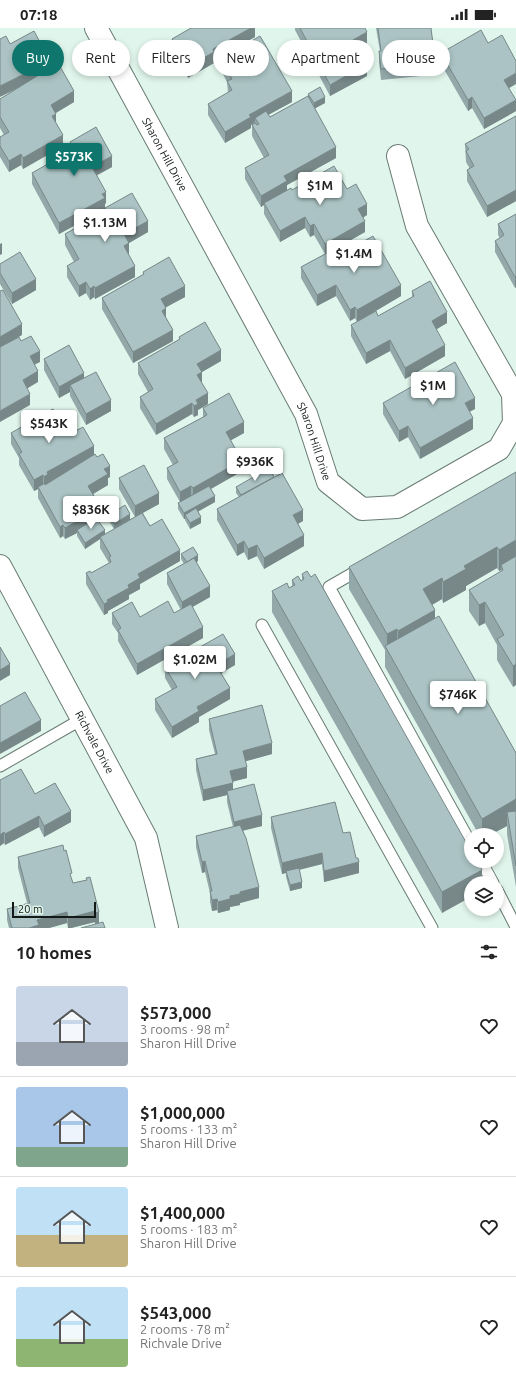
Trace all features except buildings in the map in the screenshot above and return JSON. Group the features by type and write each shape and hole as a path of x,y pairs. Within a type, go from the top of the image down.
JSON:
{"street":[{"name":"Sharon Hill Drive","path":"96,28 306,414 328,482 362,509 397,507 431,488 499,449 514,423 512,394 417,226 398,156"},
{"name":"Richvale Drive","path":"0,567 146,838 167,928"}],"lane":[{"path":"373,562 329,587 464,831"},
{"path":"262,625 432,928"},
{"path":"0,766 82,719"},
{"path":"504,904 516,927"}]}
